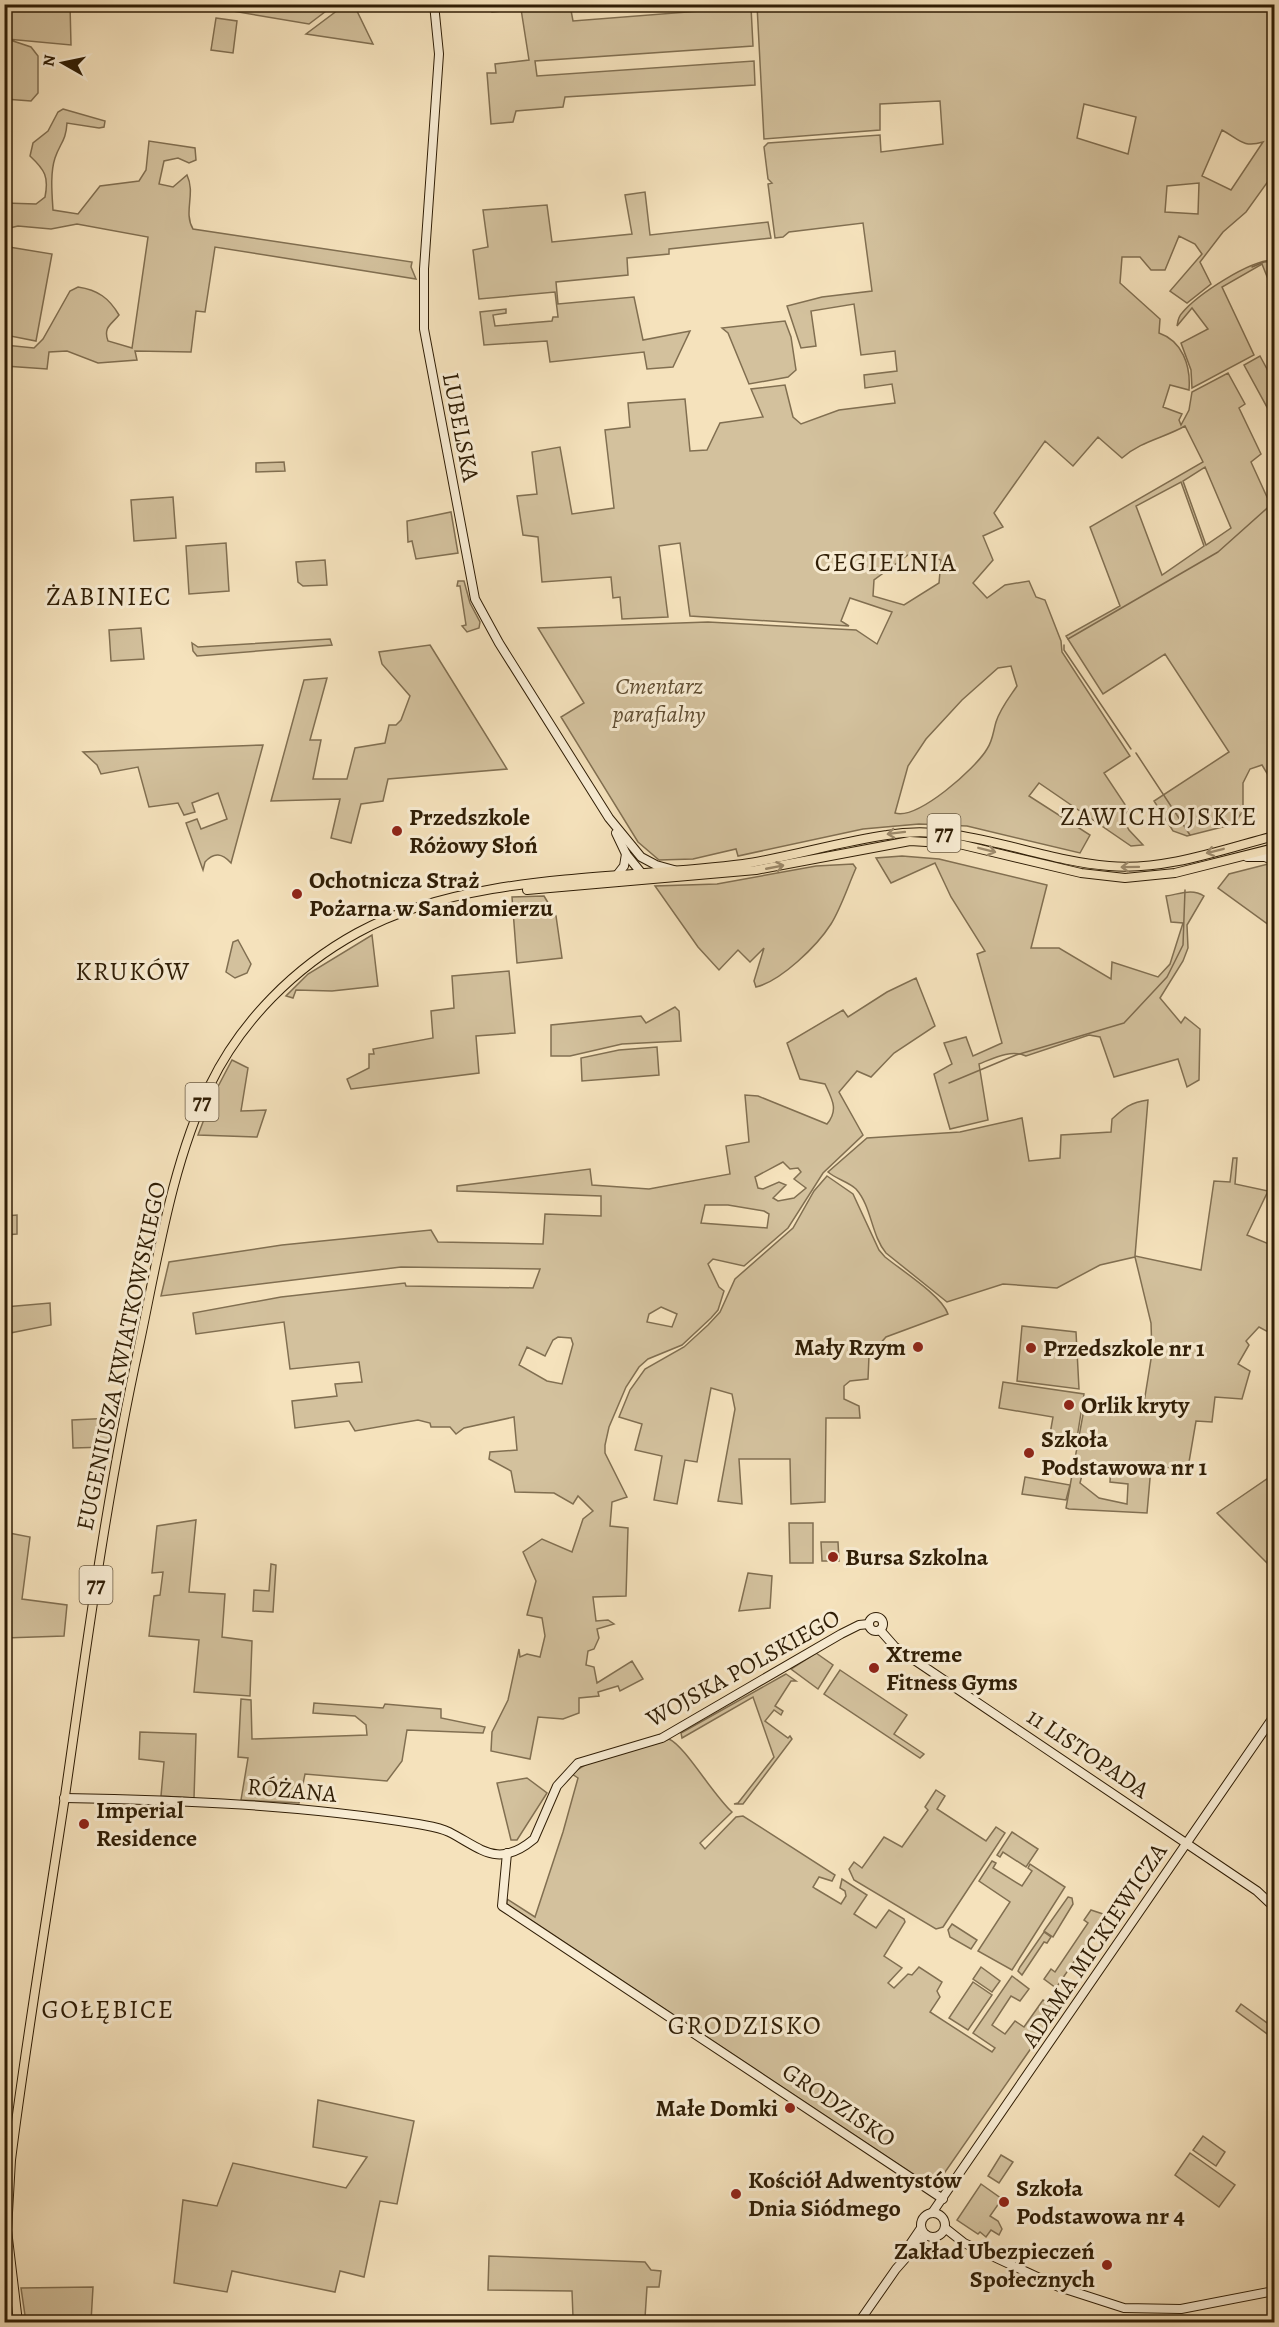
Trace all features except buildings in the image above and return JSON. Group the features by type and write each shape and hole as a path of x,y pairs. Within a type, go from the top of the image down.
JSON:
{"main road":[{"name":"EUGENIUSZA KWIATKOWSKIEGO","path":"18,2322 8,2251 9,2182 119,1438 182,1160 195,1118 209,1085 232,1046 266,1004 299,972 334,946 381,920 421,905 460,895 617,875 752,862 908,832 965,835 1070,860 1122,867 1162,864 1275,836"},
{"name":"EUGENIUSZA KWIATKOWSKIEGO","path":"499,889 550,890 765,869 910,841 959,844 1082,873 1112,877 1163,875 1275,848"}],"street":[{"name":"LUBELSKA","path":"434,4 439,54 424,270 424,328 469,578 482,614 609,818 640,873 650,880"},
{"path":"617,875 624,866 629,852 674,870"},
{"path":"1234,858 1258,857 1275,861"},
{"path":"630,882 640,873"},
{"name":"11 LISTOPADA","path":"869,1624 871,1630 880,1630 895,1647 1257,1891 1275,1907"},
{"name":"WOJSKA POLSKIEGO","path":"507,1853 525,1845 537,1836 557,1786 578,1763 662,1738 841,1634 859,1625 869,1624"},
{"name":"ADAMA MICKIEWICZA","path":"936,2214 1275,1716"},
{"name":"RÓŻANA","path":"64,1798 223,1804 340,1814 430,1826 449,1832 482,1852 495,1855 507,1853"},
{"name":"GRODZISKO","path":"507,1853 502,1906 945,2198"},
{"path":"859,2322 923,2232 924,2217 936,2214 945,2222 942,2231 933,2237 923,2232"},
{"path":"942,2231 1059,2288 1124,2308 1181,2309 1275,2291"}],"green space":[{"path":"233,4 334,5 309,24 232,11"},
{"path":"346,4 354,5 373,44 306,34"},
{"path":"4,5 70,5 71,45 7,39 31,47 38,56 38,93 31,101 5,99"},
{"path":"491,5 520,5 521,9 492,12"},
{"path":"570,5 573,21 751,7 753,46 535,61 537,76 754,61 755,85 565,97 563,107 516,111 513,122 491,124 487,73 496,73 495,64 529,60 521,9"},
{"name":"Cmentarz parafialny","path":"757,5 1274,5 1274,173 1246,212 1223,232 1200,262 1211,284 1187,303 1170,291 1202,254 1195,244 1179,236 1165,270 1151,270 1140,257 1122,257 1120,283 1160,319 1159,333 1174,342 1186,363 1189,390 1170,385 1163,407 1182,414 1179,420 1181,425 1189,410 1192,392 1228,373 1245,404 1239,408 1261,454 1251,462 1267,497 1274,493 1274,785 1262,765 1250,769 1243,783 1243,811 1234,824 1187,836 1173,831 1154,801 1229,752 1165,654 1103,694 1066,636 1120,606 1090,527 1203,462 1185,426 1129,452 1122,458 1098,437 1073,466 1045,441 994,513 1003,527 983,536 993,560 973,583 987,598 1005,585 1029,581 1036,597 1045,600 1061,641 1062,652 1130,756 1104,773 1128,809 1123,819 1129,830 1143,845 1131,846 1039,783 1029,796 1090,835 1080,853 967,826 919,824 863,829 738,856 736,849 693,859 659,860 638,842 561,717 584,703 538,628 708,622 856,630 877,644 892,612 850,598 841,621 849,626 690,616 680,543 659,546 668,617 622,619 620,597 613,598 611,577 542,582 538,537 523,535 517,496 537,494 532,452 560,447 572,514 614,508 605,430 630,427 628,403 685,399 690,451 707,450 720,423 763,417 751,389 785,385 793,417 801,424 839,410 895,403 892,384 865,388 864,375 897,371 895,351 861,355 854,304 811,311 816,346 801,348 787,306 822,297 872,291 863,223 789,232 783,237 775,238 768,184 772,183 768,179 764,147 768,143 880,135 881,152 943,144 940,101 880,104 880,130 764,139","holes":["1084,104 1136,117 1128,154 1077,138","1222,130 1246,143 1263,142 1231,190 1202,176","1199,183 1198,214 1165,212 1167,186","1205,467 1231,528 1206,545 1183,481","1181,482 1204,546 1162,575 1136,506","912,552 941,560 939,583 904,605 873,596 874,580","1011,666 1017,686 1000,713 991,742 981,757 946,791 931,801 918,809 895,813 908,766 926,739 962,700 998,668"]},
{"path":"216,18 237,21 233,53 211,50"},
{"path":"63,109 105,121 104,127 99,128 67,123 52,170 53,210 78,214 100,186 139,181 146,170 149,141 195,148 196,160 189,163 178,158 164,161 159,184 173,187 187,175 190,189 189,216 193,229 412,262 411,267 416,279 215,247 205,312 196,311 191,352 135,351 137,360 98,363 67,351 49,352 47,369 5,366 5,345 34,348 43,339 70,291 78,287 97,293 111,304 119,315 107,329 108,341 132,348 148,237 77,224 51,229 18,226 5,229 5,203 36,204 45,197 45,174 30,156 33,143 48,131 58,112"},
{"path":"645,192 650,235 768,222 771,238 669,249 669,254 627,258 628,275 556,282 558,304 634,297 643,340 690,331 673,367 647,369 644,352 550,362 547,341 484,345 480,312 506,309 506,313 493,315 495,326 552,321 553,317 558,317 555,292 479,299 473,250 488,247 483,210 547,205 552,242 632,234 625,195"},
{"path":"9,247 52,254 36,341 5,335 5,273"},
{"path":"1274,260 1274,294 1262,264 1222,287 1254,355 1192,388 1191,370 1181,343 1208,329 1192,308 1177,326 1180,316 1190,305 1225,279 1264,261"},
{"path":"785,321 791,337 796,370 788,377 749,384 728,333 722,328"},
{"path":"1260,356 1274,382 1274,420 1244,365"},
{"path":"284,462 285,471 256,472 256,463"},
{"path":"173,497 176,538 134,541 131,500"},
{"path":"451,512 458,553 416,559 412,541 408,542 407,521"},
{"path":"226,543 229,591 189,594 186,546"},
{"path":"325,560 327,585 303,586 298,582 296,562"},
{"path":"458,581 464,581 470,603 480,622 479,628 467,632 462,626 466,625 460,586 457,586"},
{"path":"141,628 144,659 111,661 109,630"},
{"path":"330,639 332,645 197,656 193,651 192,643 198,647"},
{"path":"430,645 507,769 388,779 383,801 361,804 351,843 331,838 340,799 271,801 304,680 327,678 310,740 321,740 313,779 347,779 355,748 385,743 389,725 396,725 401,720 410,696 382,664 379,652"},
{"path":"263,745 231,863 224,857 215,855 205,862 203,870 186,823 197,819 201,829 227,819 218,793 192,803 195,812 184,815 178,803 149,807 138,767 101,774 97,765 83,752"},
{"path":"902,856 939,859 1047,885 1031,948 1059,948 1111,979 1112,962 1158,977 1170,964 1183,923 1171,922 1166,896 1190,892 1204,896 1187,925 1188,948 1183,961 1160,998 1181,1023 1185,1017 1200,1029 1199,1080 1187,1087 1178,1059 1114,1077 1100,1037 1089,1035 1026,1056 1008,1054 979,1064 988,1120 950,1129 934,1074 952,1064 944,1043 966,1037 973,1056 1002,1043 977,954 985,951 951,897 935,863 891,883 876,858"},
{"path":"1272,863 1274,865 1274,922 1269,925 1218,888 1229,874"},
{"path":"853,864 856,868 835,918 825,933 798,962 776,978 756,987 754,981 764,948 750,962 738,950 719,970 698,947 655,886 717,884 816,866"},
{"path":"544,896 556,916 562,958 517,963 512,897"},
{"path":"372,935 378,986 332,991 296,990 293,998 286,996 308,974"},
{"path":"238,940 251,964 247,973 235,978 226,972 233,942"},
{"path":"509,971 515,1033 476,1036 479,1073 351,1089 347,1079 369,1068 369,1054 374,1054 373,1049 433,1038 431,1011 454,1008 452,976"},
{"path":"916,978 935,1026 894,1053 871,1077 857,1071 839,1092 863,1135 823,1173 788,1228 744,1266 713,1259 708,1264 719,1287 724,1291 718,1310 682,1345 648,1359 639,1367 626,1387 609,1427 605,1453 627,1497 612,1502 610,1526 628,1528 626,1596 593,1597 596,1621 608,1620 614,1624 597,1629 599,1638 594,1649 588,1651 586,1665 594,1667 597,1683 632,1661 643,1679 620,1691 618,1686 598,1692 599,1696 579,1698 579,1713 563,1719 538,1717 530,1759 491,1751 492,1732 508,1700 519,1649 520,1657 527,1654 540,1657 545,1636 542,1618 527,1615 536,1581 523,1552 542,1539 572,1552 583,1519 593,1511 578,1496 573,1504 554,1493 515,1492 511,1471 489,1459 490,1452 517,1450 514,1417 464,1428 456,1434 450,1427 431,1427 430,1423 418,1420 355,1431 349,1421 295,1428 292,1401 337,1396 335,1384 362,1382 359,1362 290,1369 284,1322 196,1334 193,1313 281,1297 405,1283 406,1286 533,1288 540,1269 401,1267 161,1296 169,1262 282,1245 431,1230 438,1242 543,1244 545,1214 601,1216 601,1196 457,1191 457,1186 590,1169 592,1185 649,1189 730,1174 726,1146 749,1142 745,1095 758,1096 827,1124 831,1119 833,1104 825,1084 800,1079 787,1043 843,1010 848,1017 887,992","holes":["783,1162 790,1169 798,1168 801,1172 794,1179 806,1188 794,1198 778,1201 773,1198 786,1185 779,1182 763,1189 758,1188 755,1177","705,1205 728,1205 764,1211 769,1214 767,1228 701,1223","661,1307 677,1314 672,1327 647,1322 649,1314","558,1337 571,1338 573,1344 562,1384 547,1381 519,1365 527,1347 545,1356 553,1340"]},
{"path":"675,1007 679,1011 681,1041 622,1044 570,1056 551,1056 551,1025 641,1016 646,1023"},
{"path":"657,1047 659,1075 582,1081 581,1058 619,1050"},
{"path":"232,1060 248,1068 241,1111 266,1110 257,1137 198,1135 213,1096"},
{"path":"1148,1100 1135,1256 1201,1270 1214,1181 1230,1182 1233,1158 1237,1158 1235,1184 1268,1191 1247,1235 1274,1246 1274,1330 1272,1334 1259,1327 1246,1341 1249,1345 1238,1364 1250,1371 1242,1399 1215,1397 1212,1422 1196,1421 1188,1468 1151,1467 1147,1513 1069,1509 1066,1508 1084,1409 1142,1415 1152,1353 1151,1323 1135,1257 1100,1265 1057,1288 1003,1284 947,1302 886,1253 877,1238 869,1212 856,1189 828,1172 867,1138 960,1132 1022,1118 1029,1161 1060,1158 1061,1135 1111,1132 1112,1119 1120,1112 1137,1102","holes":["1092,1463 1111,1464 1110,1482 1128,1484 1127,1504 1099,1498 1080,1483 1083,1471"]},
{"path":"827,1176 853,1194 879,1250 885,1257 930,1291 948,1314 886,1337 869,1356 868,1379 850,1381 844,1386 844,1399 859,1406 860,1418 826,1418 825,1502 791,1504 790,1459 739,1459 742,1504 718,1501 735,1409 732,1394 711,1388 697,1462 685,1460 677,1504 654,1500 662,1456 635,1450 642,1424 619,1417 630,1390 645,1369 684,1347 720,1312 735,1279 793,1228 814,1191"},
{"path":"17,1215 17,1234 5,1235 5,1216"},
{"path":"50,1303 51,1325 5,1334 5,1307"},
{"path":"1022,1326 1076,1332 1079,1389 1017,1381"},
{"path":"1003,1382 1084,1394 1077,1438 1050,1434 1053,1417 999,1408"},
{"path":"113,1418 108,1447 73,1448 72,1420"},
{"path":"1274,1474 1274,1570 1217,1513"},
{"path":"1025,1477 1070,1485 1066,1500 1022,1494"},
{"path":"196,1520 189,1592 225,1594 222,1637 252,1641 250,1696 194,1692 199,1640 149,1636 154,1596 160,1595 163,1572 152,1573 157,1526"},
{"path":"789,1523 813,1523 813,1563 790,1563"},
{"path":"4,1532 30,1537 22,1599 67,1605 64,1636 5,1638"},
{"path":"821,1542 838,1542 839,1561 822,1561"},
{"path":"271,1564 276,1565 273,1612 253,1611 254,1590 269,1591"},
{"path":"748,1573 772,1576 770,1608 739,1611"},
{"path":"816,1653 833,1665 818,1689 791,1669"},
{"path":"840,1670 907,1715 894,1734 924,1754 920,1758 824,1694"},
{"path":"786,1674 796,1681 791,1681 775,1706 783,1711 781,1715 774,1710 765,1721 792,1739 743,1804 734,1804 738,1803 774,1757 753,1697 682,1738 681,1733"},
{"path":"241,1699 251,1700 252,1739 367,1735 366,1725 355,1716 313,1713 314,1703 383,1708 385,1704 441,1709 441,1718 485,1727 483,1733 407,1730 402,1761 387,1781 305,1774 299,1803 241,1800 248,1758 238,1757"},
{"path":"140,1732 196,1734 194,1798 161,1796 164,1762 139,1759"},
{"path":"669,1739 683,1751 732,1812 700,1843 705,1849 736,1817 743,1816 835,1875 832,1881 819,1877 813,1887 816,1889 841,1904 846,1896 845,1891 840,1888 842,1879 867,1895 854,1914 876,1928 889,1910 904,1919 905,1922 884,1956 902,1968 888,1983 894,1988 919,1967 942,1982 937,1991 940,1997 930,2012 992,2052 995,2048 973,2033 1012,1976 1029,1989 1020,2001 1011,1996 992,2025 1005,2034 1015,2021 1024,2027 1043,2000 1059,2008 934,2188 507,1904 507,1899 535,1917 578,1778 572,1774 593,1761"},
{"path":"527,1778 547,1793 517,1840 511,1840 497,1783"},
{"path":"936,1790 945,1796 937,1809 986,1841 996,1827 1005,1833 943,1927 936,1929 854,1880 849,1869 854,1862 862,1868 884,1837 902,1847 928,1810 925,1807"},
{"path":"1012,1832 1038,1849 1026,1867 1003,1852 1000,1857 997,1855"},
{"path":"992,1861 996,1863 993,1868 1022,1886 1032,1871 1028,1868 1030,1864 1065,1887 1012,1970 978,1951 1010,1902 979,1881"},
{"path":"1068,1897 1072,1898 1073,1904 1053,1937 1044,1931"},
{"path":"1091,1910 1109,1916 1098,1933 1095,1931 1056,1988 1044,1979 1051,1969 1055,1972 1088,1923 1084,1920"},
{"path":"952,1924 977,1940 971,1949 950,1937 948,1930"},
{"path":"1044,1932 1051,1937 1047,1943 1044,1942 1022,1975 1018,1971 1020,1967"},
{"path":"981,1967 1000,1981 992,1992 973,1979"},
{"path":"973,1982 992,1995 968,2030 949,2018"},
{"path":"1241,2004 1274,2028 1274,2039 1236,2011"},
{"path":"318,2100 414,2121 397,2204 380,2201 364,2277 340,2271 335,2292 232,2271 227,2292 174,2283 183,2200 217,2206 233,2163 346,2188 367,2157 313,2147"},
{"path":"1203,2136 1225,2152 1216,2166 1193,2150"},
{"path":"1190,2153 1235,2185 1219,2207 1175,2175"},
{"path":"1001,2155 1013,2162 999,2183 988,2176"},
{"path":"981,2184 1002,2199 990,2216 998,2221 1002,2229 999,2235 991,2230 986,2237 957,2220"},
{"path":"489,2256 645,2262 651,2270 661,2271 659,2287 647,2287 645,2318 637,2317 637,2322 602,2322 603,2316 573,2317 572,2291 488,2290"},
{"path":"93,2287 91,2322 26,2322 21,2288"}],"waterway":[{"path":"1252,267 1274,261"},
{"path":"1068,639 1218,552 1274,502"},
{"path":"1064,645 1064,650 1131,749"},
{"path":"1136,753 1190,835"},
{"path":"949,1083 1016,1055 1124,1023 1167,977 1183,945 1185,890"}],"place":[{"name":"Przedszkole Różowy Słoń","path":"397,831"},
{"name":"Ochotnicza Straż Pożarna w Sandomierzu","path":"297,894"},
{"name":"Mały Rzym","path":"918,1347"},
{"name":"Przedszkole nr 1","path":"1031,1348"},
{"name":"Orlik kryty","path":"1069,1405"},
{"name":"Szkoła Podstawowa nr 1","path":"1029,1453"},
{"name":"Bursa Szkolna","path":"833,1557"},
{"name":"Xtreme Fitness Gyms","path":"874,1668"},
{"name":"Imperial Residence","path":"84,1824"},
{"name":"Małe Domki","path":"790,2108"},
{"name":"Kościół Adwentystów Dnia Siódmego","path":"736,2194"},
{"name":"Szkoła Podstawowa nr 4","path":"1004,2202"},
{"name":"Zakład Ubezpieczeń Społecznych","path":"1107,2265"}],"district":[{"name":"CEGIELNIA","path":"886,562"},
{"name":"ŻABINIEC","path":"109,596"},
{"name":"ZAWICHOJSKIE","path":"1159,816"},
{"name":"KRUKÓW","path":"133,971"},
{"name":"GOŁĘBICE","path":"108,2009"},
{"name":"GRODZISKO","path":"745,2025"}]}
